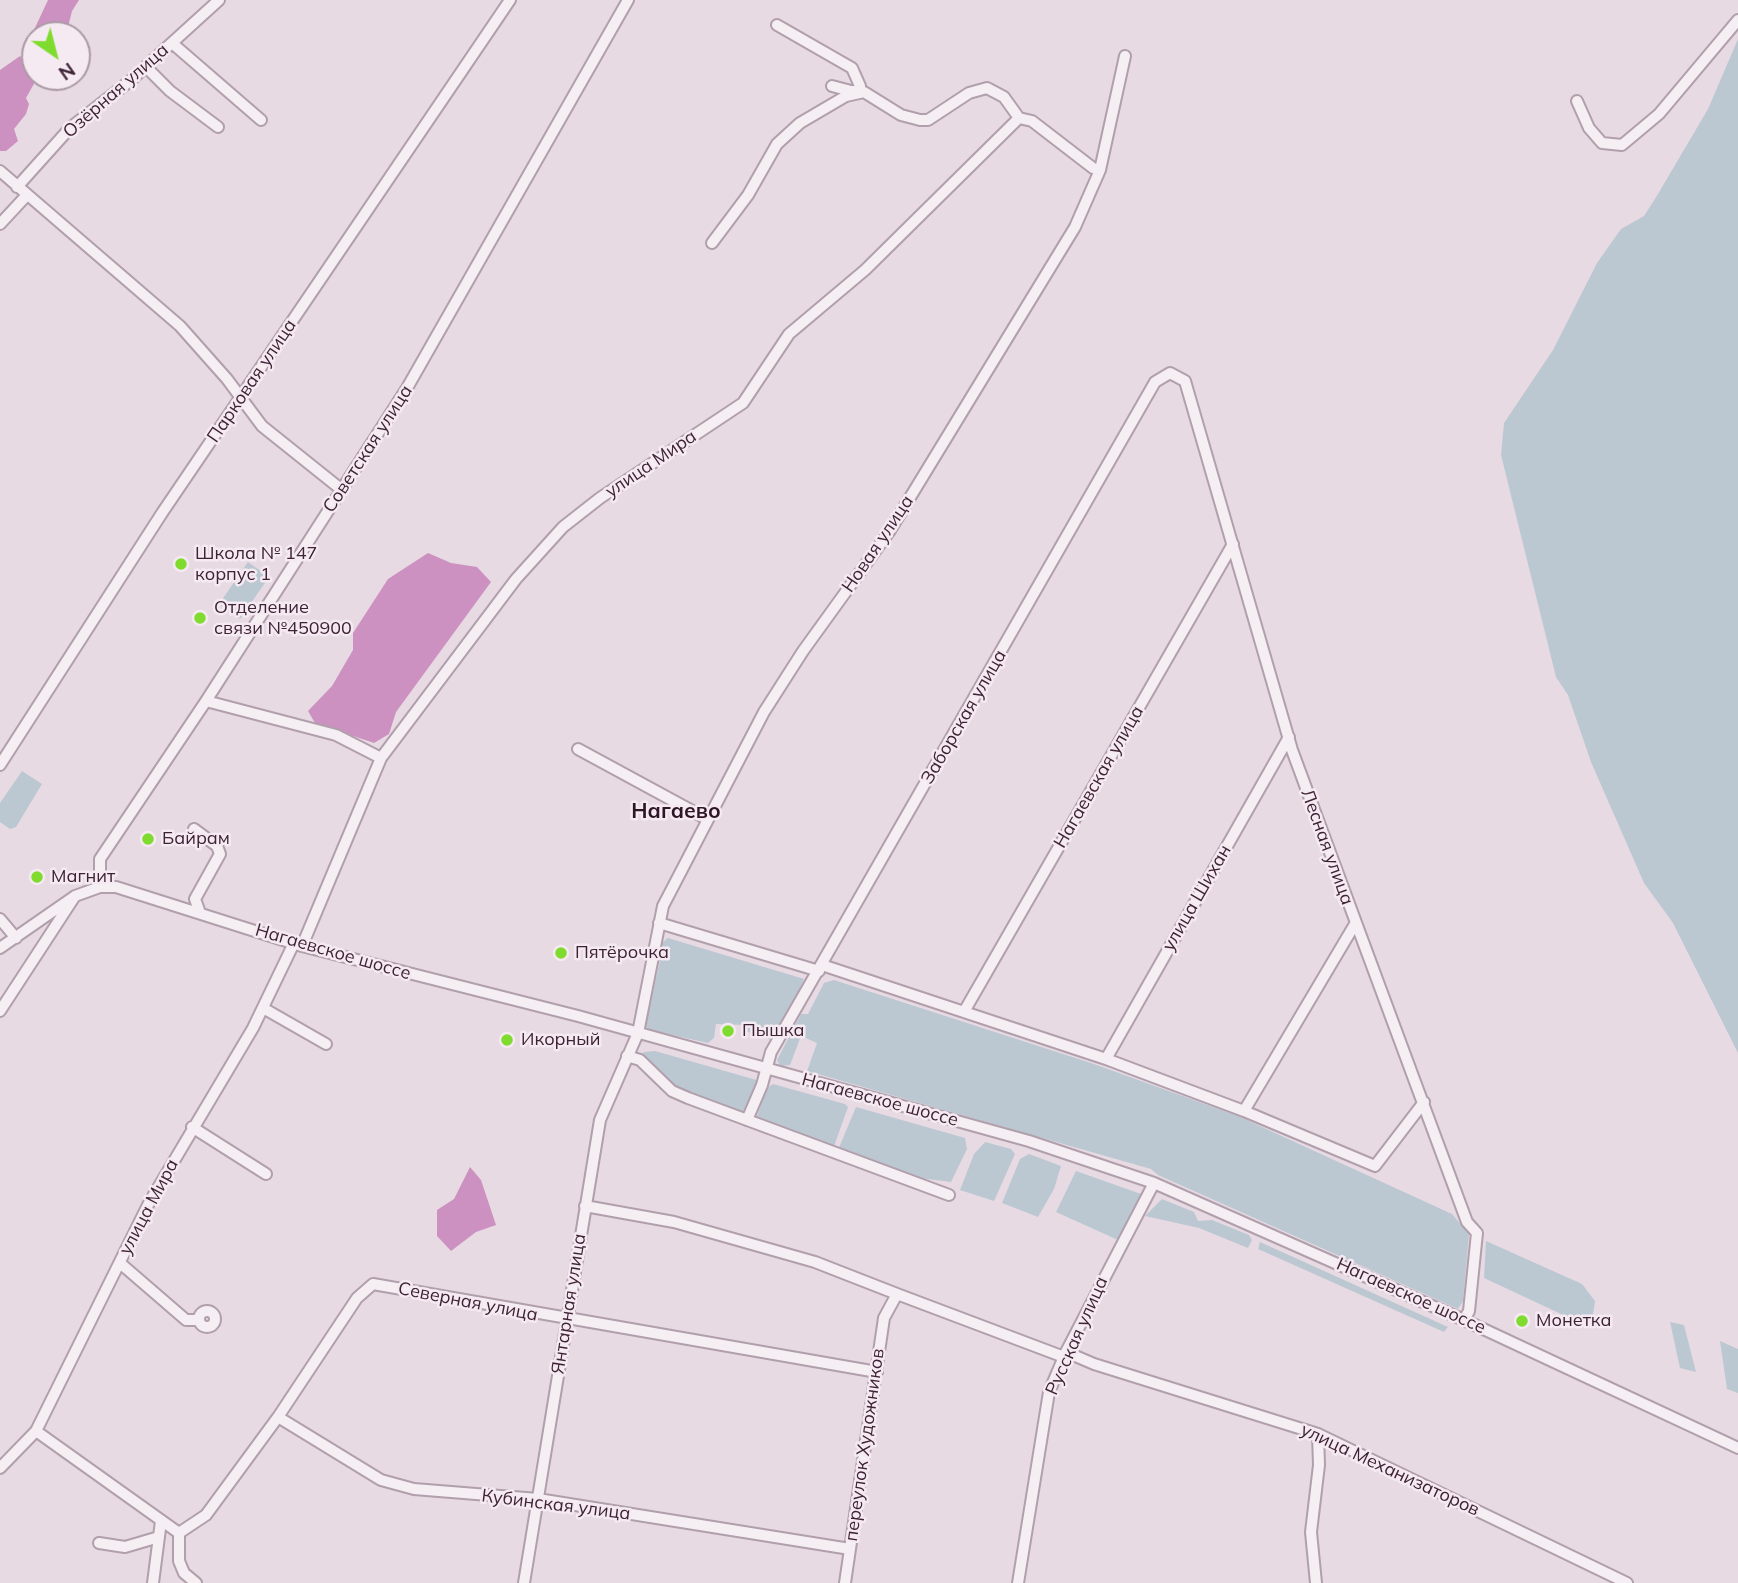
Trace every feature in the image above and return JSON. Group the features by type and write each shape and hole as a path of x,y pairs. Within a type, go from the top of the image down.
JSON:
{"street":[{"name":"Озёрная улица","path":"17,187 70,128 146,67 219,0"},
{"name":"Парковая улица","path":"1,762 162,513 510,0"},
{"name":"Советская улица","path":"100,887 100,859 206,701 407,388 628,0"},
{"path":"1577,101 1589,128 1602,144 1622,145 1659,114 1738,20"},
{"path":"778,25 852,68 859,79 859,91"},
{"path":"172,43 261,120"},
{"name":"Новая улица","path":"638,1032 663,906 777,692 888,532 1074,228 1100,170 1125,56"},
{"path":"146,67 170,91 218,127"},
{"path":"832,86 841,90 859,91 901,115 920,120 928,120 980,88 987,89 1004,97 1019,118 1032,121 1093,168 1100,170"},
{"path":"712,243 748,195 777,144 800,123 859,91"},
{"name":"улица Мира","path":"0,1468 36,1431 192,1127 298,944 381,758 508,590 556,534 578,513 743,403 789,334 865,270 1019,118"},
{"path":"0,171 180,326 242,397 262,426 342,490"},
{"path":"0,224 27,195"},
{"name":"Лесная улица","path":"1170,373 1185,381 1289,737 1355,923 1467,1222 1477,1233 1469,1311 1464,1321"},
{"name":"Заборская улица","path":"747,1120 768,1068 771,1052 1155,382 1170,373"},
{"name":"Нагаевская улица","path":"965,1010 1233,544"},
{"path":"206,701 336,735 381,758"},
{"name":"улица Шихан","path":"1106,1059 1289,737"},
{"path":"578,749 707,819"},
{"path":"194,829 217,846 220,854 195,899 200,913"},
{"name":"Нагаевское шоссе","path":"0,948 75,896 100,887 116,887 298,944 638,1032 1029,1141 1154,1183 1464,1321 1738,1448"},
{"path":"0,1011 75,896"},
{"path":"0,919 16,938"},
{"path":"659,923 965,1010 1244,1111 1375,1166 1424,1102"},
{"path":"1244,1111 1355,923"},
{"path":"0,988 9,997"},
{"path":"263,1008 326,1044"},
{"name":"Янтарная улица","path":"524,1583 565,1320 600,1120 638,1032"},
{"path":"627,1056 640,1060 672,1091 949,1195"},
{"path":"192,1127 266,1174"},
{"name":"Русская улица","path":"1018,1583 1049,1392 1065,1354 1154,1183"},
{"name":"улица Механизаторов","path":"585,1206 674,1222 815,1262 1094,1364 1318,1434 1627,1583"},
{"path":"120,1263 186,1320 199,1320"},
{"name":"Северная улица","path":"178,1533 206,1515 278,1418 357,1298 373,1284 565,1320 877,1372"},
{"name":"переулок Художников","path":"845,1583 884,1318 897,1294"},
{"name":"Кубинская улица","path":"278,1418 382,1480 414,1489 538,1499 850,1549"},
{"path":"36,1431 178,1533 179,1561 184,1573 196,1583"},
{"path":"1316,1583 1311,1531 1319,1465 1318,1434"},
{"path":"153,1583 161,1521"},
{"path":"99,1543 125,1547 159,1537"}],"shaded area":[{"path":"48,0 79,0 70,21 38,21"},
{"path":"1738,39 1738,1053 1673,923 1644,883 1591,762 1568,695 1556,677 1501,455 1504,423 1553,350 1597,263 1621,229 1644,216 1658,194 1708,109"},
{"path":"20,56 21,91 30,91 26,98 29,104 26,114 14,129 18,141 6,151 0,151 0,70"},
{"path":"428,553 451,563 477,567 491,582 396,712 389,734 374,743 315,723 308,711 332,686 353,650 353,633 388,579"},
{"path":"248,562 269,577 240,619 219,604"},
{"path":"22,771 42,784 16,827 10,829 0,822 0,803"},
{"path":"668,938 804,979 789,1014 771,1040 743,1030 744,1025 716,1024 714,1038 708,1043 650,1030 645,1026 661,956 659,945"},
{"path":"834,980 1094,1064 1238,1116 1452,1214 1469,1234 1463,1301 1458,1309 1158,1175 1151,1169 807,1071 817,1043 801,1036 790,1065 780,1066 777,1060 801,1014 808,1014 824,983"},
{"path":"655,1051 760,1081 746,1116 672,1086 640,1056 644,1052"},
{"path":"773,1084 848,1107 833,1149 756,1119 767,1088"},
{"path":"856,1107 965,1138 967,1149 951,1182 919,1178 838,1150"},
{"path":"985,1142 1011,1149 1015,1154 994,1201 960,1190 974,1154"},
{"path":"1029,1154 1061,1166 1054,1189 1038,1217 1002,1203 1020,1159"},
{"path":"470,1167 481,1180 496,1225 476,1232 451,1251 437,1236 437,1210 454,1199"},
{"path":"1076,1171 1141,1194 1142,1198 1118,1240 1056,1212"},
{"path":"1162,1199 1194,1212 1198,1221 1212,1220 1249,1235 1252,1240 1248,1248 1199,1228 1145,1216"},
{"path":"1486,1241 1582,1284 1595,1301 1591,1328 1484,1278"},
{"path":"1260,1242 1448,1327 1444,1332 1258,1249"},
{"path":"1670,1322 1684,1325 1696,1372 1680,1368"},
{"path":"1720,1341 1738,1349 1738,1393 1727,1389"}],"place":[{"name":"Школа № 147 корпус 1","path":"181,564"},
{"name":"Отделение связи №450900","path":"200,618"},
{"name":"Байрам","path":"148,839"},
{"name":"Магнит","path":"37,877"},
{"name":"Пятёрочка","path":"561,953"},
{"name":"Пышка","path":"728,1031"},
{"name":"Икорный","path":"507,1040"},
{"name":"Монетка","path":"1522,1321"}],"district":[{"name":"Нагаево","path":"676,812"}]}
